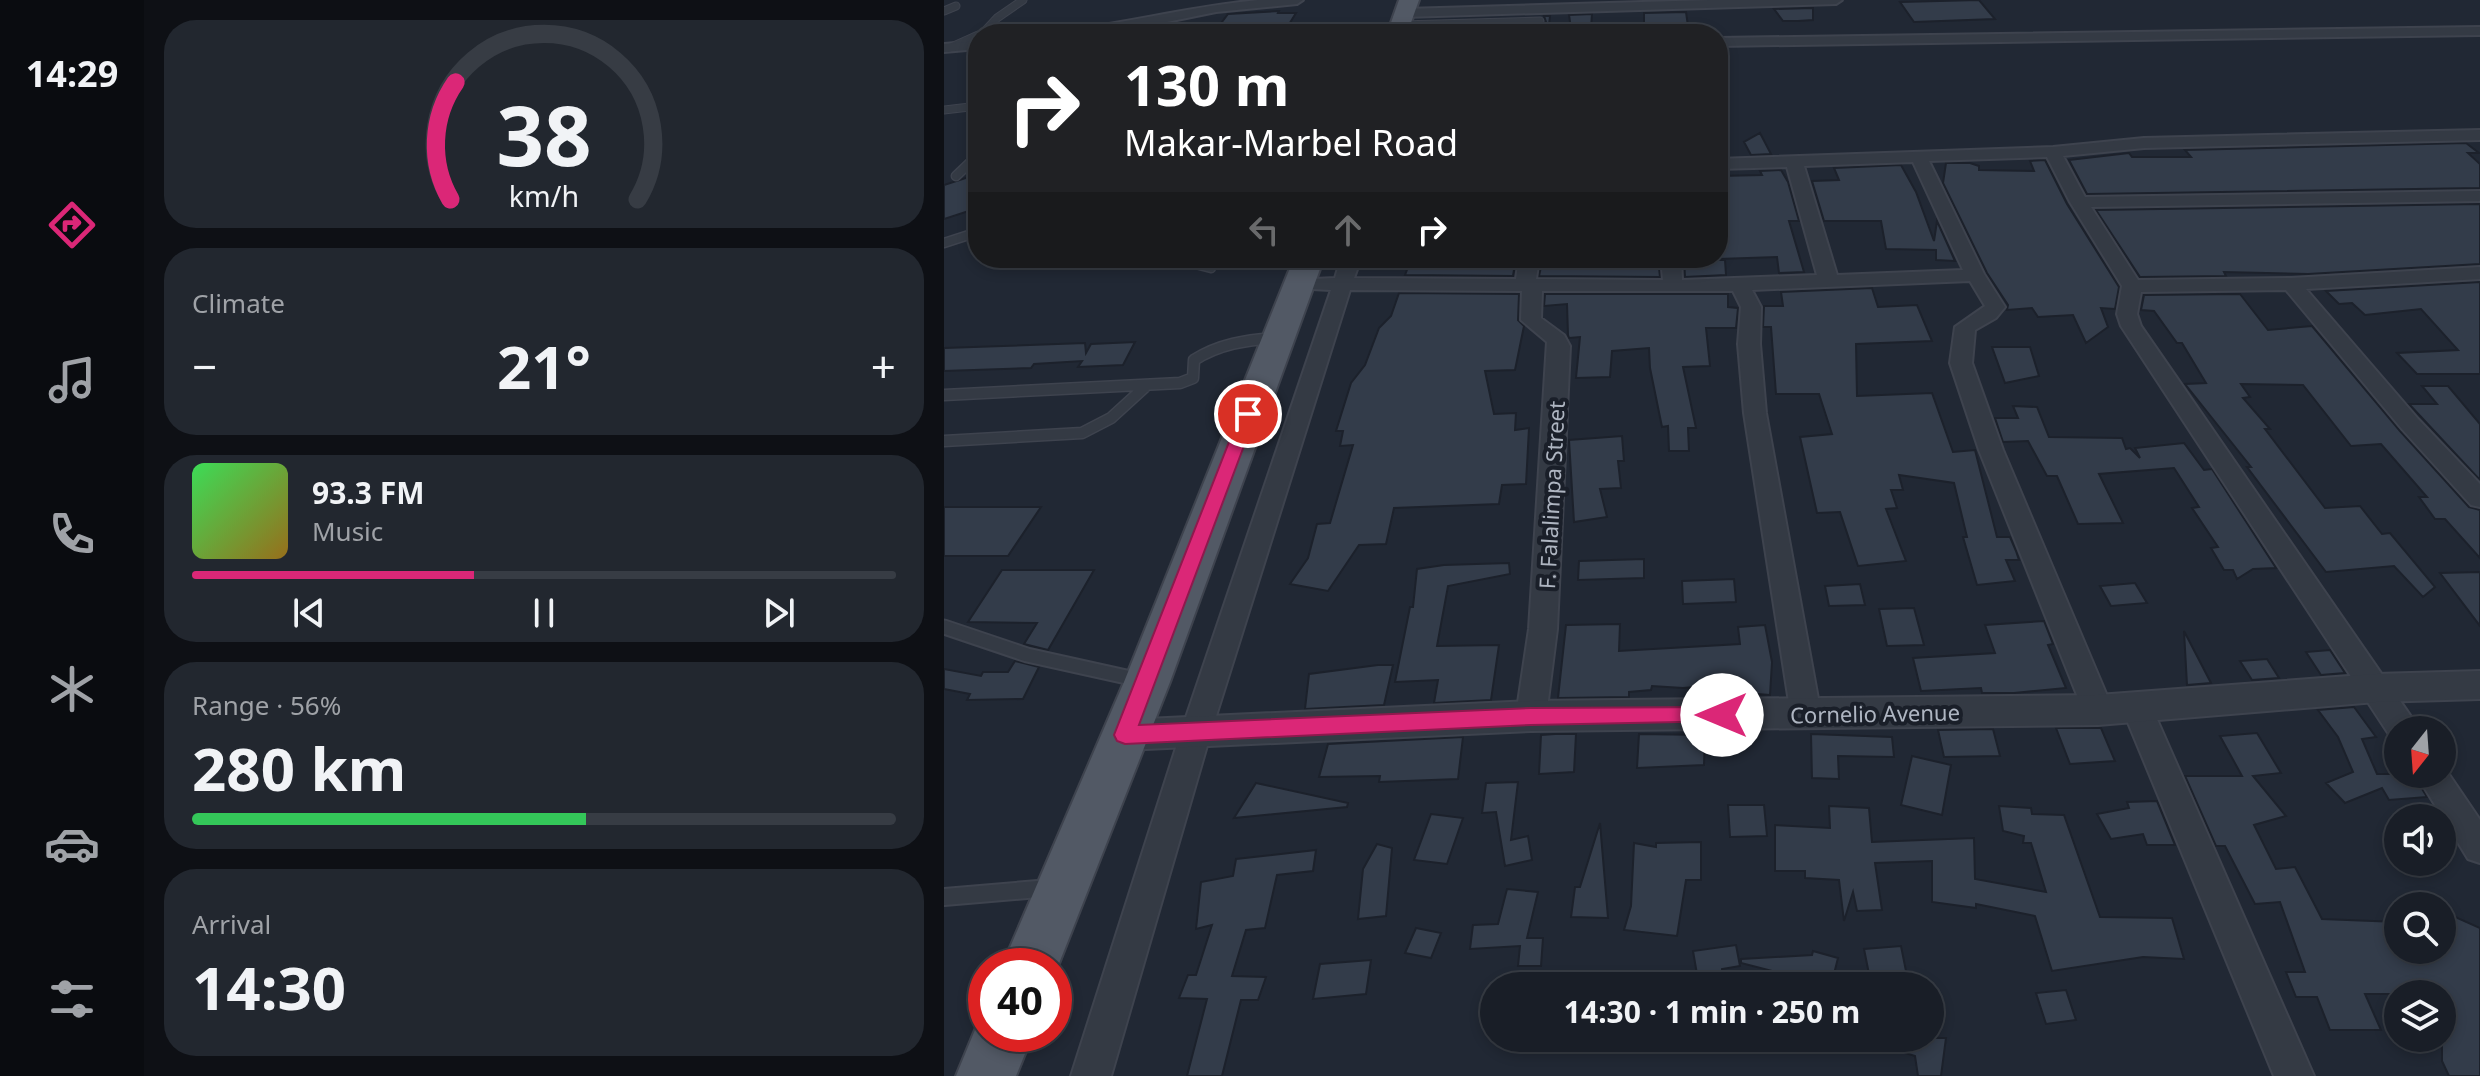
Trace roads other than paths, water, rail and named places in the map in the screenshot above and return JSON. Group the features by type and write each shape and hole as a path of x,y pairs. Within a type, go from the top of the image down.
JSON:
{"main road":[{"path":"1037,948 1147,682 1304,271"},
{"path":"986,1076 996,1052"}],"street":[{"path":"1096,24 1138,10 1147,23 1216,8 1297,0"},
{"path":"1403,18 1836,0"},
{"path":"1728,42 2480,31"},
{"path":"949,49 968,41"},
{"path":"1728,164 2053,152 2144,143 2472,135 2480,147"},
{"path":"2053,152 2079,202 2132,286 2127,314 2131,326 2394,716"},
{"path":"1919,157 1975,275 1995,307 1989,314 1965,327 1961,363 1991,450 2098,710"},
{"path":"1794,162 1829,282"},
{"path":"2079,202 2480,196"},
{"path":"1529,268 1529,286"},
{"path":"1672,268 1673,285"},
{"path":"1304,271 1347,271 1529,286 1740,285 1975,275"},
{"path":"1091,1076 1196,732 1347,271"},
{"path":"2132,286 2291,284 2480,273"},
{"path":"2291,284 2410,424 2480,499"},
{"path":"1740,285 1751,307 1749,344 1755,413 1806,715"},
{"name":"F. Falalimpa Street","path":"1529,286 1531,320 1557,339 1559,346 1543,629 1531,716"},
{"name":"Cornelio Avenue","path":"1125,735 1531,716 2098,710 2376,688 2480,685"},
{"path":"2137,708 2294,1076"},
{"path":"2441,788 2480,848"}],"lane":[{"path":"991,24 1023,0"},
{"path":"944,11 956,6"},
{"path":"1432,18 1540,21"},
{"path":"944,110 968,107"},
{"path":"956,176 968,165"},
{"path":"944,243 968,235"},
{"path":"944,395 1145,387 1188,381 1194,373 1194,360 1214,347 1246,340 1278,338"},
{"path":"944,441 1082,433 1111,418 1145,387"},
{"path":"944,627 1027,655 1147,682"},
{"path":"944,897 1061,887"}]}
